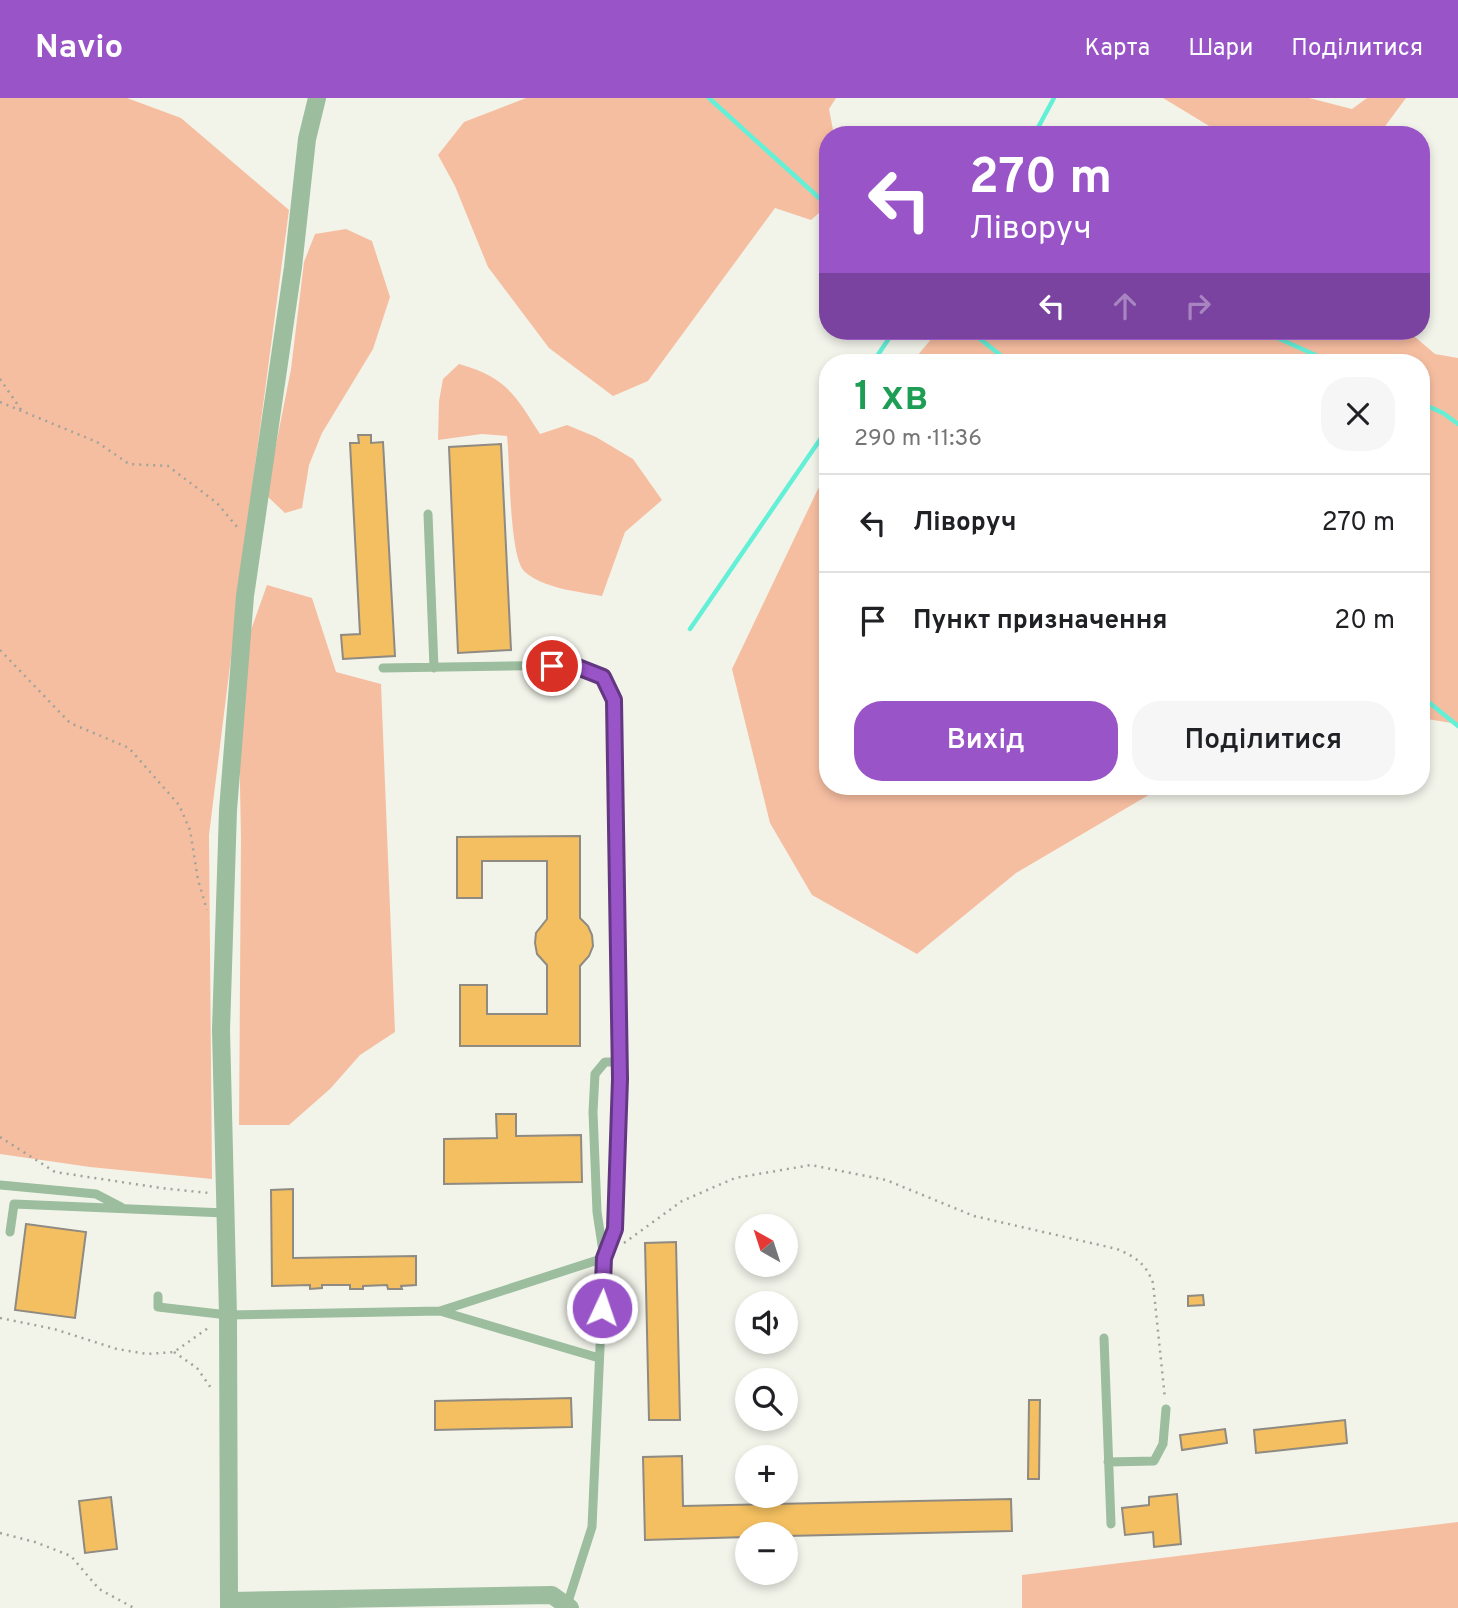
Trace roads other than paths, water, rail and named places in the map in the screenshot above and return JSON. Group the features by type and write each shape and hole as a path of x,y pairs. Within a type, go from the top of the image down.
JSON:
{"street":[{"path":"317,98 307,139 293,267 245,596 228,810 221,1030 228,1315 229,1604 552,1595 569,1606"}],"lane":[{"path":"428,513 434,668"},
{"path":"383,668 575,666 603,677 614,700 620,1062 615,1229 604,1258"},
{"path":"569,1606 592,1527 604,1258 597,1212 593,1112 595,1074 605,1062 620,1062"},
{"path":"0,1185 96,1194 124,1209"},
{"path":"10,1232 14,1205 225,1213"},
{"path":"158,1296 158,1307 228,1315 440,1311 604,1258"},
{"path":"440,1311 599,1358"},
{"path":"1104,1338 1111,1524"},
{"path":"1108,1462 1154,1461 1164,1444 1166,1409"}],"waterway":[{"path":"709,98 819,198"},
{"path":"1039,126 1054,98"},
{"path":"878,354 888,340"},
{"path":"981,340 999,354"},
{"path":"1282,340 1313,354"},
{"path":"1430,407 1458,424"},
{"path":"690,629 819,441"},
{"path":"1430,703 1458,726"}]}
